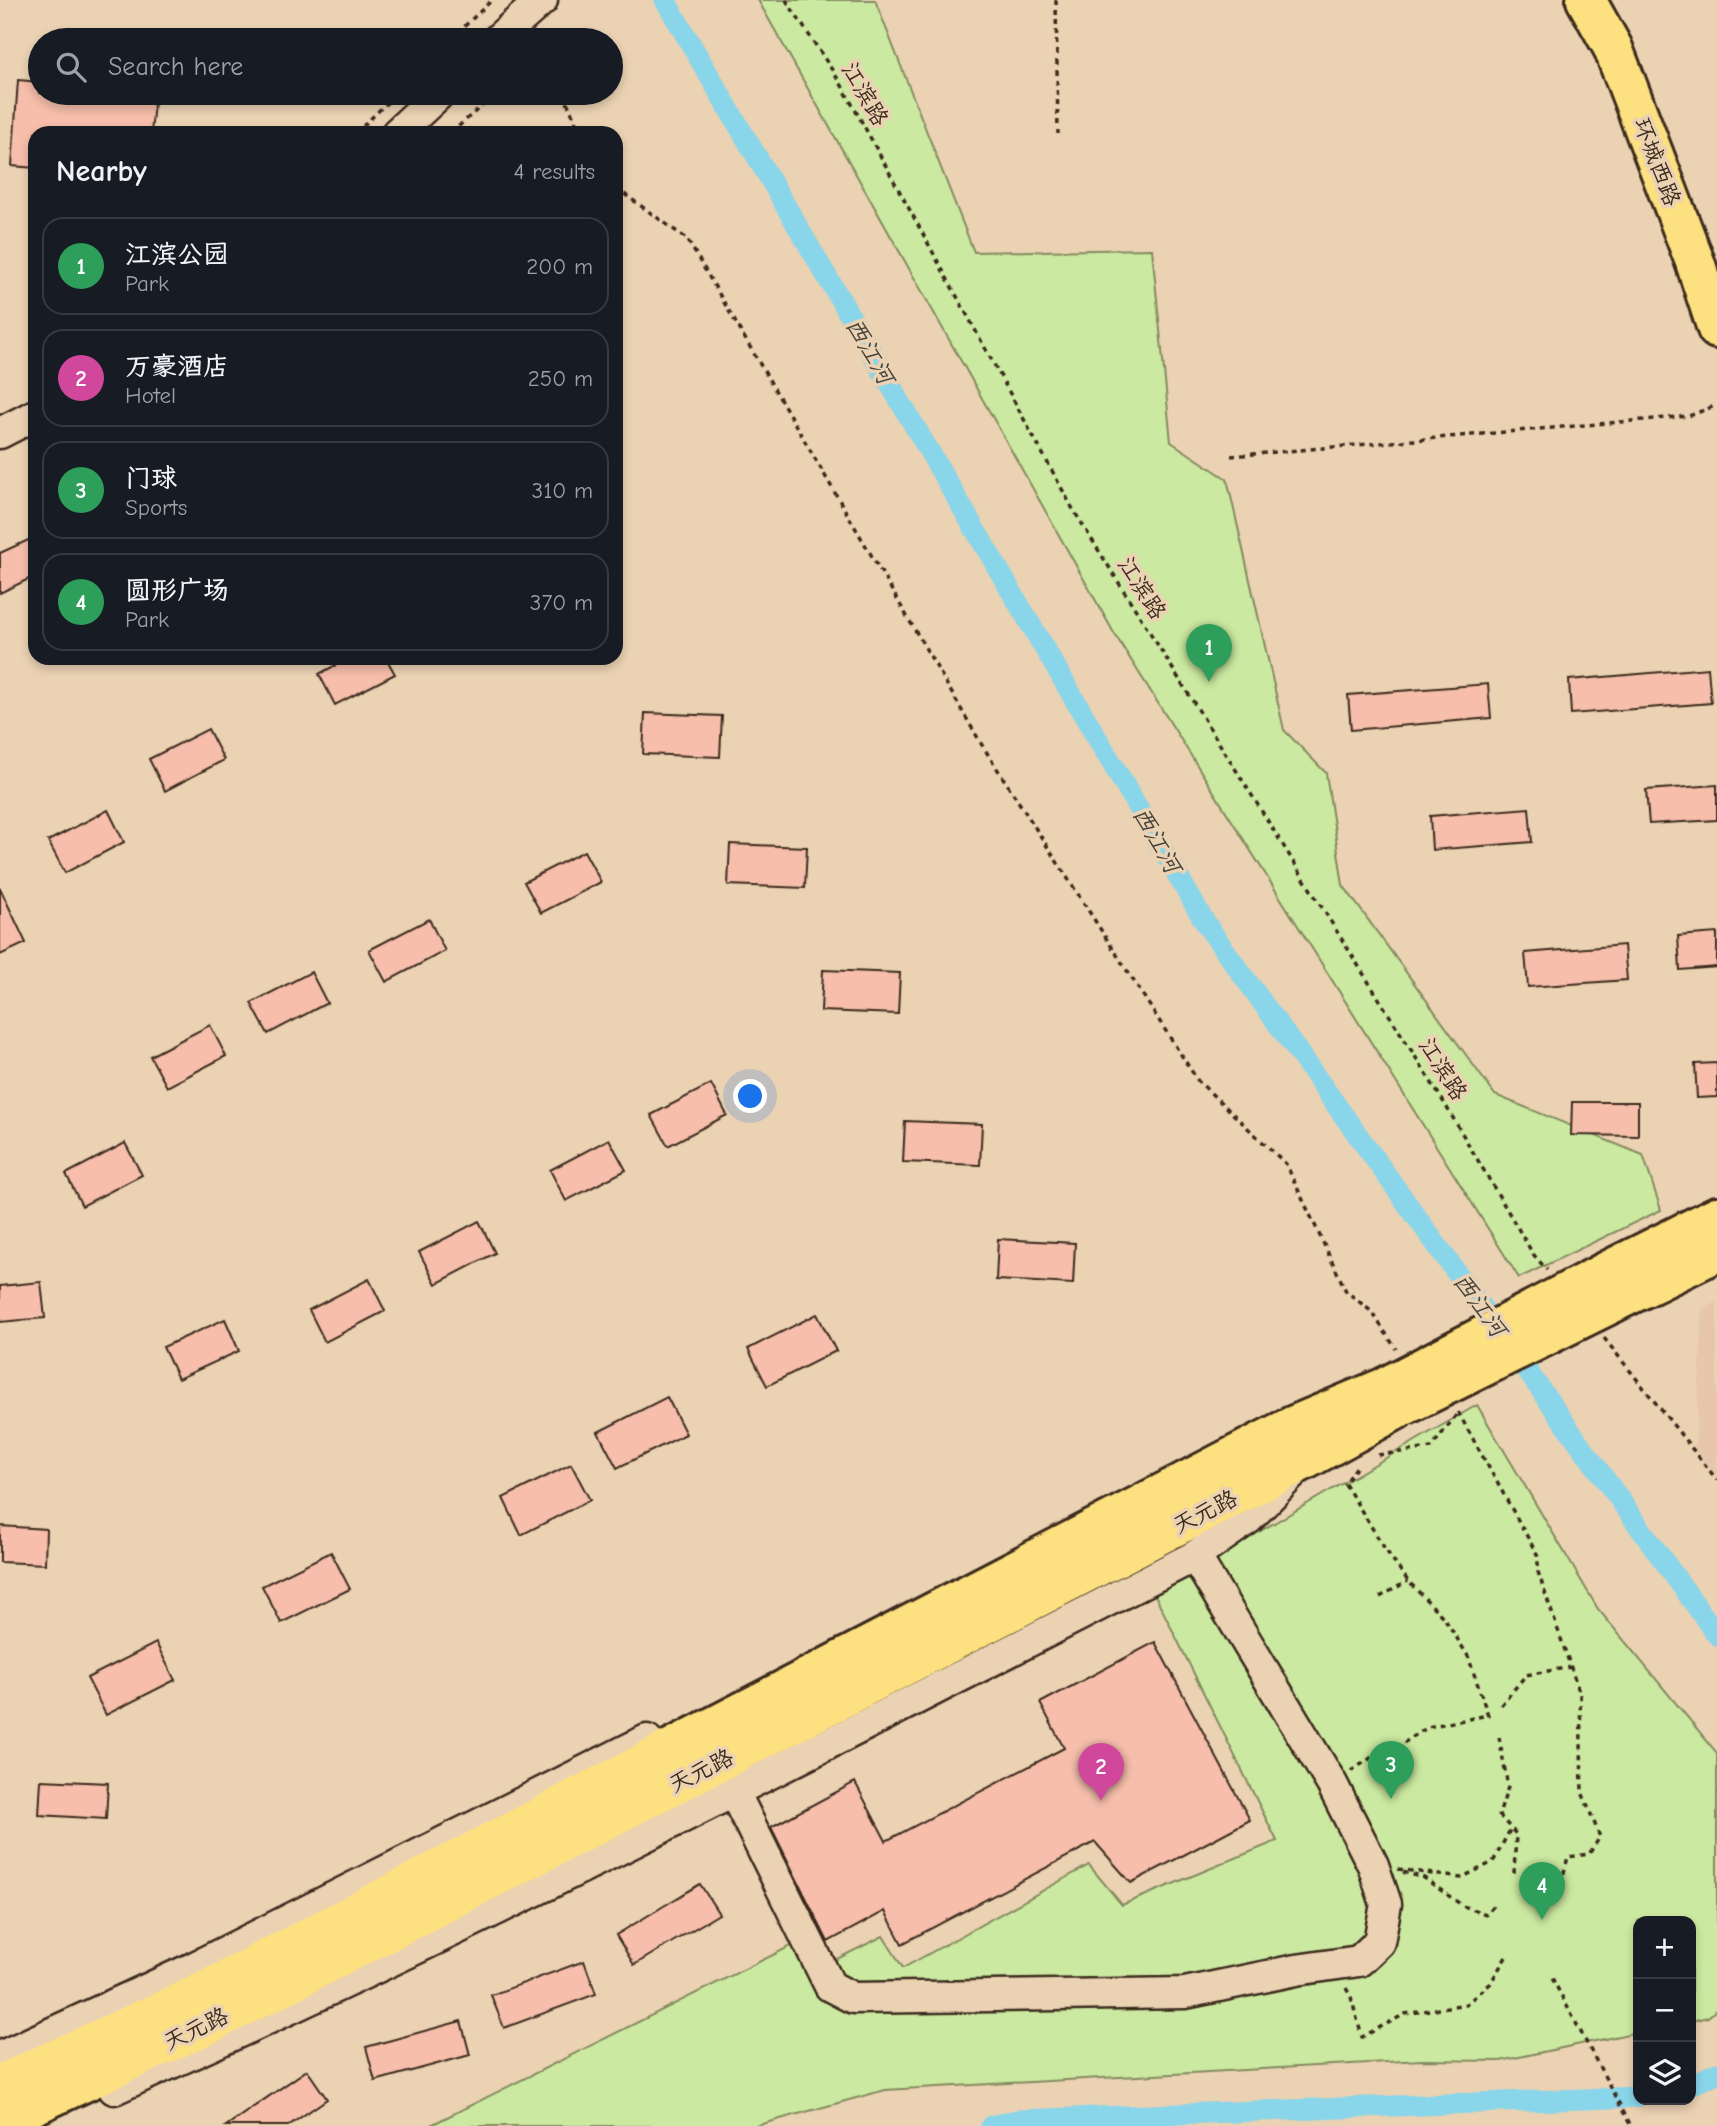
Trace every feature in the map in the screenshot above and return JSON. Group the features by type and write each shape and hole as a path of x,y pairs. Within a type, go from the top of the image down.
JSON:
{"main road":[{"name":"环城西路","path":"1586,0 1614,48 1695,262 1717,329"},
{"path":"1607,1303 1714,1226"},
{"name":"天元路","path":"11,2114 60,2056 204,1991 1390,1398 1607,1303"},
{"name":"天元路","path":"11,2114 212,2023 1300,1443"},
{"path":"0,2067 60,2056"}],"street":[{"path":"510,28 542,0"},
{"path":"405,126 427,105"},
{"path":"0,433 28,419"},
{"path":"11,2114 234,2035 734,1792 1195,1556 1248,1519 1300,1443"},
{"path":"0,2057 206,1962 1216,1452 1300,1443"},
{"path":"734,1792 830,1986 853,1998 1185,1993 1296,1970 1359,1961 1379,1942 1386,1904 1373,1865 1332,1784 1195,1556"}],"path":[{"path":"463,28 492,0"},
{"name":"江滨路","path":"786,0 840,82 1074,511 1443,1101 1533,1254 1550,1274"},
{"path":"1056,0 1058,134"},
{"path":"363,126 385,105"},
{"path":"459,126 482,105"},
{"path":"568,105 578,126"},
{"path":"623,193 687,239 989,757 1198,1081 1286,1164 1346,1291 1372,1312 1390,1343 1400,1353"},
{"path":"1231,456 1689,416 1717,405"},
{"path":"1607,1303 1717,1480"},
{"path":"1377,1456 1432,1448 1459,1412 1538,1556 1538,1572 1580,1694 1582,1792 1600,1838 1589,1854 1568,1857 1562,1880"},
{"path":"1332,1784 1377,1754 1405,1742 1428,1727 1488,1715 1468,1656 1445,1619 1408,1581 1345,1484 1363,1458"},
{"path":"1380,1597 1408,1581"},
{"path":"1501,1705 1526,1675 1571,1667"},
{"path":"1499,1737 1508,1787 1499,1815 1516,1834 1514,1873"},
{"path":"1373,1865 1461,1878 1493,1862 1511,1828"},
{"path":"1373,1865 1424,1878 1463,1906 1486,1914 1494,1904"},
{"path":"1342,1964 1340,1978 1351,1997 1362,2037 1405,2014 1466,2004 1490,1984 1506,1957"},
{"path":"1552,1978 1631,2126"}],"shaded area":[{"path":"1717,1302 1717,1477 1695,1452 1703,1309"}],"green space":[{"path":"758,0 875,0 974,252 1152,249 1171,442 1227,479 1284,730 1326,773 1343,885 1495,1095 1643,1155 1661,1210 1519,1278 1114,633"},
{"path":"1477,1405 1598,1609 1717,1753 1717,2009 1708,2017 1696,2020 1696,1916 1633,1916 1633,2033 1500,2061 1422,2060 885,2090 755,2126 429,2126 795,1944 819,1968 883,1936 903,1968 1089,1865 1122,1905 1277,1841 1154,1593"}],"building":[{"path":"18,80 28,81 28,105 154,105 152,126 28,126 28,167 12,166"},
{"path":"28,540 28,579 0,593 0,553"},
{"path":"336,665 390,665 395,674 335,705 319,674"},
{"path":"1708,668 1711,703 1571,714 1569,680"},
{"path":"1488,684 1491,718 1351,730 1348,695"},
{"path":"645,713 722,716 720,757 643,754"},
{"path":"208,729 224,760 165,791 149,759"},
{"path":"1717,785 1717,820 1649,824 1646,790"},
{"path":"1529,808 1532,842 1432,850 1430,816"},
{"path":"108,810 124,842 65,873 48,841"},
{"path":"730,844 807,847 805,888 728,885"},
{"path":"584,851 601,882 541,913 524,882"},
{"path":"0,888 26,943 0,955"},
{"path":"429,919 445,951 386,982 369,950"},
{"path":"1717,933 1717,967 1680,970 1678,936"},
{"path":"1624,945 1627,980 1528,987 1525,953"},
{"path":"823,970 900,973 898,1014 821,1011"},
{"path":"311,972 327,1003 268,1034 251,1003"},
{"path":"210,1025 226,1056 167,1087 150,1056"},
{"path":"1717,1063 1717,1097 1697,1098 1695,1064"},
{"path":"711,1084 727,1115 668,1146 651,1115"},
{"path":"1572,1102 1638,1102 1638,1136 1571,1135"},
{"path":"905,1121 982,1124 980,1165 903,1162"},
{"path":"609,1139 626,1170 566,1201 550,1170"},
{"path":"125,1143 142,1175 82,1206 66,1174"},
{"path":"479,1221 495,1253 436,1284 419,1252"},
{"path":"998,1239 1075,1243 1073,1284 996,1280"},
{"path":"369,1279 385,1311 325,1342 309,1310"},
{"path":"41,1282 45,1318 0,1322 0,1286"},
{"path":"817,1314 836,1351 767,1386 748,1349"},
{"path":"225,1319 239,1351 178,1379 163,1347"},
{"path":"667,1397 686,1434 617,1468 598,1432"},
{"path":"571,1464 590,1500 521,1535 503,1498"},
{"path":"0,1526 46,1529 45,1564 0,1562"},
{"path":"331,1552 350,1589 281,1623 262,1586"},
{"path":"1155,1642 1250,1820 1131,1883 1095,1842 902,1944 885,1911 828,1942 771,1827 855,1782 886,1841 1064,1748 1040,1703"},
{"path":"156,1643 175,1680 106,1715 87,1678"},
{"path":"41,1780 108,1783 106,1819 39,1815"},
{"path":"700,1884 719,1914 634,1965 616,1935"},
{"path":"584,1961 596,1994 504,2028 491,1995"},
{"path":"461,2021 470,2055 375,2081 366,2047"},
{"path":"307,2070 327,2099 288,2126 226,2126"}],"waterway":[{"name":"西江河","path":"665,0 1206,924 1717,1635"},
{"name":"西江河","path":"1696,2083 1717,2073"},
{"name":"西江河","path":"991,2126 1017,2120 1633,2097"}],"place":[{"name":"江滨公园","path":"1209,682"},
{"name":"门球","path":"1391,1799"},
{"name":"万豪酒店","path":"1101,1801"},
{"name":"圆形广场","path":"1542,1920"}]}
